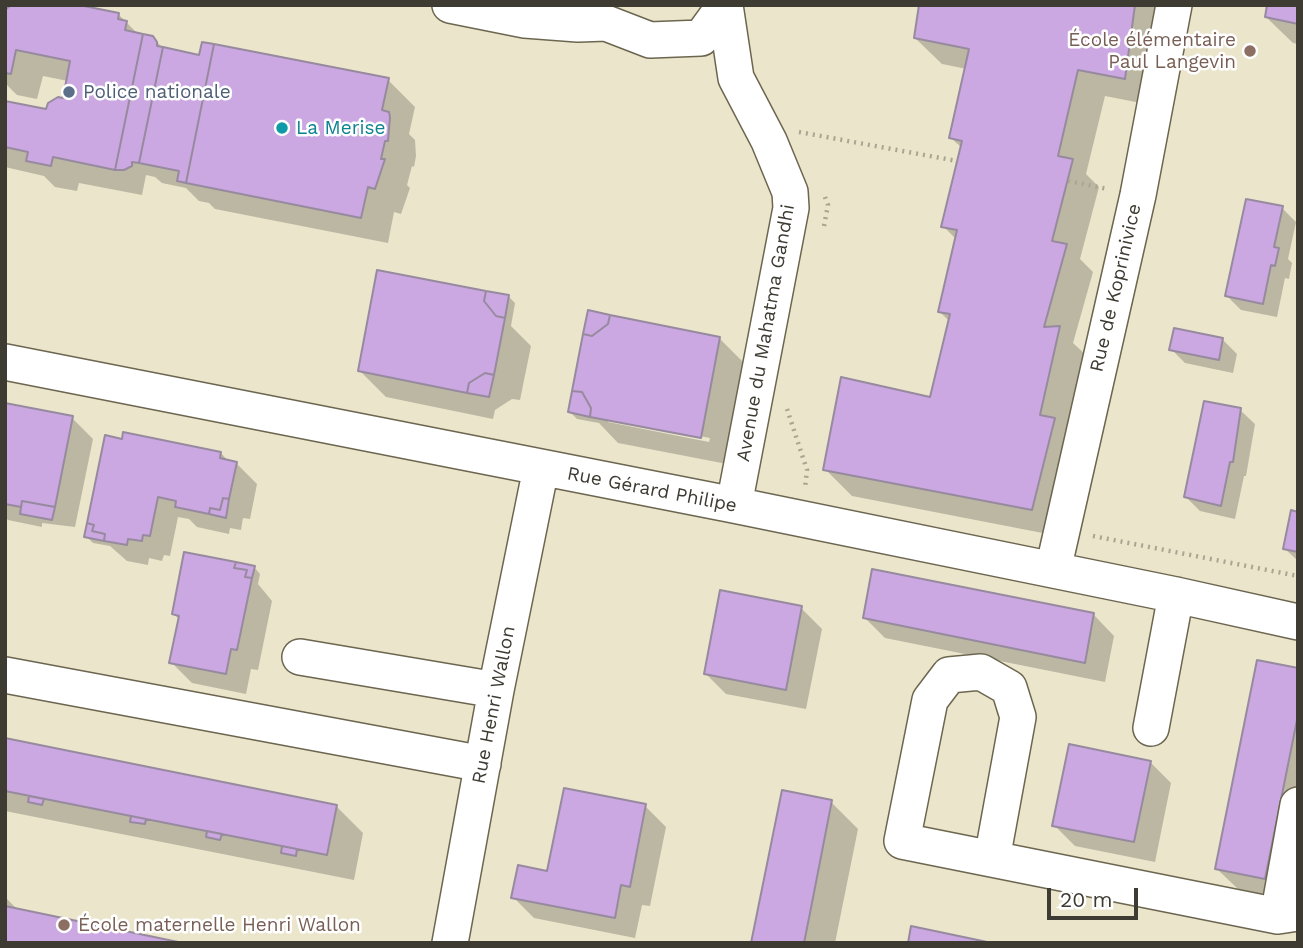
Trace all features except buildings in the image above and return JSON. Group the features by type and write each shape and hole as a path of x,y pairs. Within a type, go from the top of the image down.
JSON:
{"street":[{"path":"450,5 526,20 578,24 616,14 650,40 701,38 725,5"},
{"name":"Avenue du Mahatma Gandhi","path":"725,5 736,78 769,141 790,191 791,208 734,505"},
{"name":"Rue de Koprinivice","path":"1053,570 1138,195 1174,5"},
{"name":"Rue Gérard Philipe","path":"5,362 734,505 1298,622"},
{"name":"Rue Henri Wallon","path":"450,943 496,690 541,468"},
{"path":"1151,728 1176,595"},
{"path":"300,657 496,690"},
{"path":"992,859 1018,717 1009,688 981,672 949,675 930,700 902,841 992,859 1288,915 1298,806"},
{"path":"5,675 483,764"}],"path":[{"path":"769,141 796,131 957,161"},
{"path":"1068,181 1138,195"},
{"path":"1062,529 1298,576"}],"place":[{"name":"École élémentaire Paul Langevin","path":"1250,51"},
{"name":"Police nationale","path":"69,92"},
{"name":"La Merise","path":"282,128"},
{"name":"École maternelle Henri Wallon","path":"64,925"}]}
